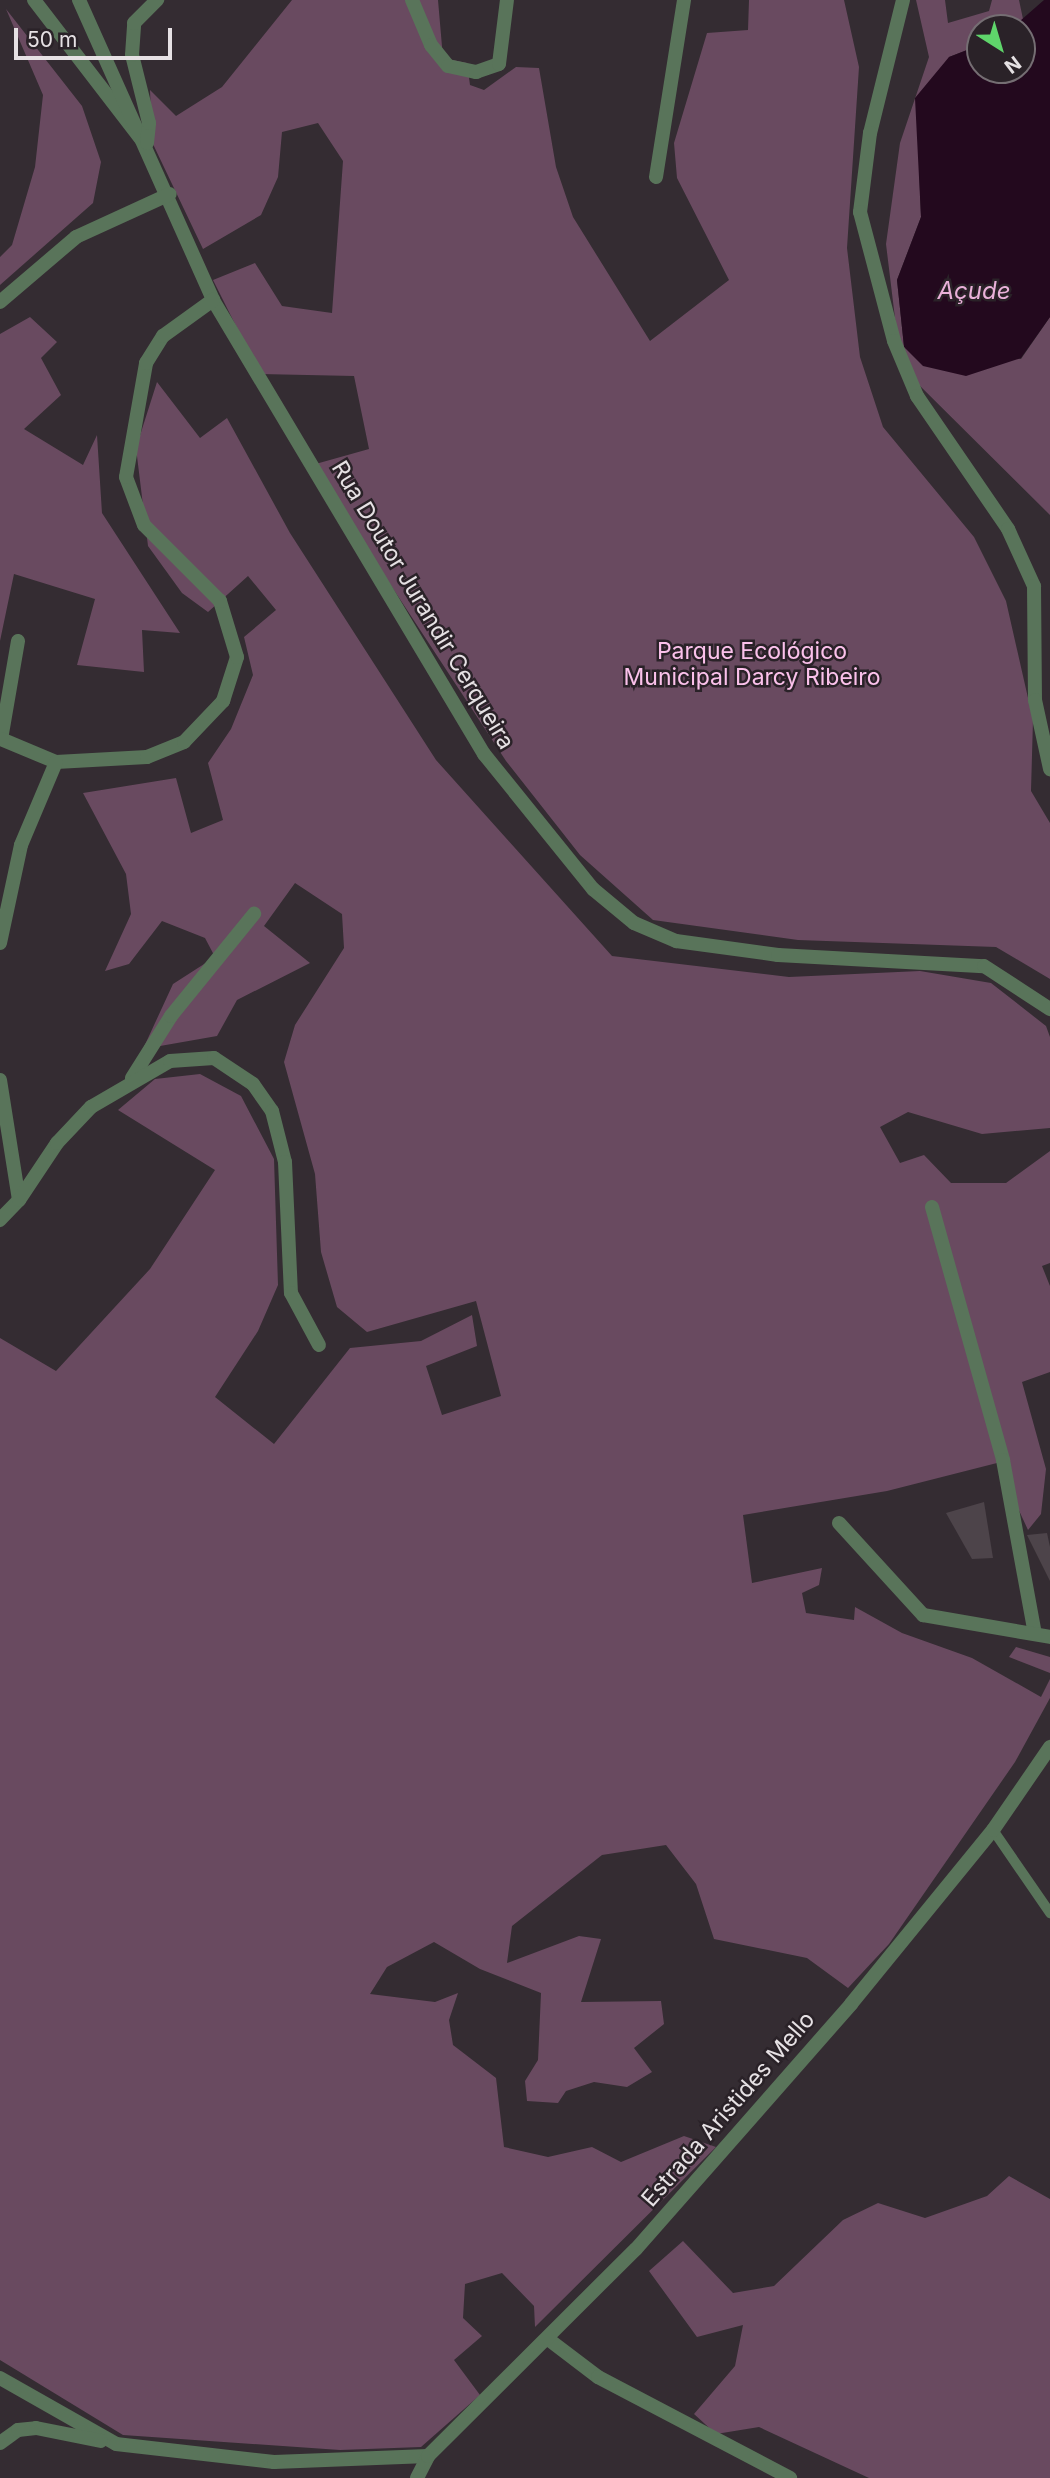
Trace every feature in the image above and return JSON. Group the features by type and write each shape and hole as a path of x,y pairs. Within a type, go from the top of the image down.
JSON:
{"street":[{"path":"34,0 147,145"},
{"path":"79,0 147,145"},
{"path":"147,145 149,123 132,55 134,23 157,0"},
{"path":"412,0 431,45 449,66 476,72 499,64 507,0"},
{"path":"656,177 684,0"},
{"path":"903,0 870,133 860,212 894,341 916,396 1008,528 1034,586 1035,700 1050,769"},
{"name":"Rua Doutor Jurandir Cerqueira","path":"147,145 213,300 484,754 593,889 634,923 676,941 778,955 984,966 1050,1009"},
{"path":"0,302 76,237 170,194"},
{"path":"18,641 0,740 56,762 147,757 184,742 223,701 237,657 220,601 144,525 125,477 146,363 163,336 213,300"},
{"path":"0,943 20,845 56,762"},
{"path":"131,1079 171,1016 254,914"},
{"path":"0,1220 19,1200 57,1143 131,1079 170,1061 214,1058 253,1084 272,1111 285,1161 291,1293 318,1345"},
{"path":"0,1080 19,1200"},
{"path":"839,1523 923,1615 1043,1636 1003,1460 932,1207"},
{"name":"Estrada Aristides Mello","path":"417,2478 428,2456 548,2339 842,2014 993,1830 1050,1747"},
{"path":"548,2339 598,2377 790,2478"},
{"path":"0,2378 116,2444"},
{"path":"0,2443 18,2430 36,2428 116,2444 274,2462 428,2456"}],"lane":[{"path":"993,1830 1050,1913"}],"green space":[{"name":"Parque Ecológico Municipal Darcy Ribeiro","path":"292,0 438,0 443,58 467,63 470,85 484,90 516,67 539,68 556,167 573,217 650,341 729,280 677,178 674,143 707,33 748,30 749,0 844,0 859,67 847,248 860,357 883,427 974,537 1006,601 1033,720 1031,791 1050,823 1050,979 996,947 798,940 653,920 580,855 506,761 312,465 369,449 354,376 260,374 213,280 255,263 282,306 332,313 343,161 318,123 282,132 278,177 261,215 203,249 152,142 150,90 176,116 222,87"},
{"path":"916,0 945,0 948,23 966,18 966,50 949,57 919,166 921,217 897,280 904,346 1021,359 1050,317 1050,515 913,379 899,351 886,244 900,143 929,57"},
{"path":"992,0 1019,0 1022,14 979,14 989,11"},
{"path":"6,9 82,106 101,162 93,203 0,285 0,257 12,245 35,167 43,95"},
{"path":"30,317 57,342 41,358 61,395 24,429 83,465 97,435 102,513 180,633 142,630 144,672 77,665 95,599 14,574 0,641 0,334"},
{"path":"157,382 200,438 227,418 290,533 436,760 612,956 789,977 920,971 991,983 1046,1026 1050,1037 1050,1128 982,1134 908,1112 880,1127 900,1163 924,1155 951,1183 1006,1183 1050,1151 1050,1263 1042,1266 1050,1286 1050,1372 1022,1382 1046,1469 1041,1514 1028,1530 997,1463 887,1491 743,1515 752,1583 822,1568 819,1585 802,1593 806,1613 854,1620 855,1607 902,1633 972,1658 1041,1697 1050,1679 1050,1698 1015,1762 889,1944 848,1988 807,1958 714,1939 696,1884 666,1845 602,1855 512,1926 507,1963 579,1936 601,1939 581,2002 661,2001 664,2024 634,2048 652,2072 627,2087 594,2082 566,2091 558,2103 527,2101 525,2081 538,2060 541,1993 480,1969 434,1942 387,1967 370,1994 435,2002 458,1993 449,2020 453,2045 496,2078 504,2147 548,2157 592,2147 621,2162 684,2136 716,2147 535,2327 534,2306 502,2273 465,2284 463,2318 482,2336 454,2360 480,2395 421,2447 340,2450 123,2435 0,2360 0,1338 56,1371 150,1269 215,1170 118,1110 155,1079 200,1074 241,1096 274,1159 278,1285 258,1331 215,1397 274,1444 350,1348 421,1341 472,1315 477,1346 426,1366 442,1415 501,1396 476,1301 367,1332 337,1307 321,1252 315,1174 284,1062 295,1025 344,948 342,914 295,883 264,926 310,963 237,1000 217,1036 143,1049 173,984 215,957 205,938 162,921 129,964 105,971 131,914 126,874 83,793 176,778 191,833 223,820 208,763 231,729 253,675 244,637 276,610 248,576 208,612 182,593 148,546 136,448"},
{"path":"1016,1647 1050,1657 1050,1673 1009,1657"},
{"path":"1009,2176 1050,2199 1050,2478 869,2478 759,2427 716,2434 694,2414 735,2366 743,2325 697,2337 649,2271 683,2241 733,2293 774,2286 843,2220 878,2203 925,2218 987,2196"}],"water":[{"name":"Açude","path":"1044,0 1050,0 1050,317 1021,358 966,376 923,366 904,347 897,280 921,217 915,98 949,57 966,50 966,84 1036,84 1036,14 1028,14"}],"building":[{"path":"984,1502 993,1558 972,1559 946,1513"},
{"path":"1047,1533 1050,1547 1050,1581 1027,1535"}]}
